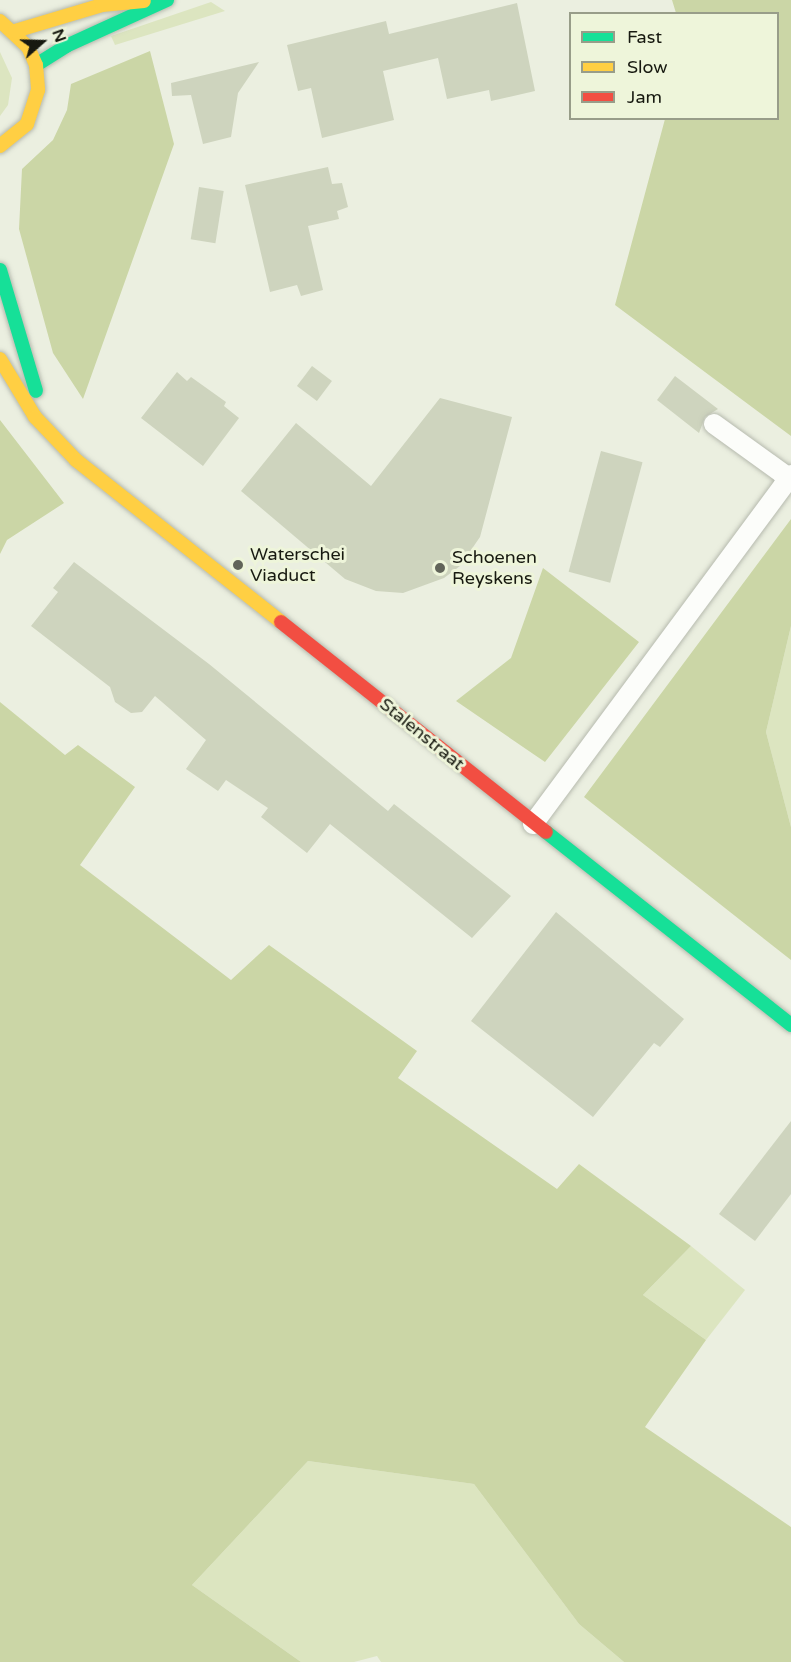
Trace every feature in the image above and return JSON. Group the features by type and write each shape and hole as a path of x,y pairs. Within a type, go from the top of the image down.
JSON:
{"street":[{"path":"15,31 102,5 152,0"},
{"path":"36,65 66,46 167,0"},
{"path":"0,21 15,31 36,65 38,90 34,108 15,137 0,147"},
{"name":"Stalenstraat","path":"0,270 29,374 58,439"},
{"name":"Stalenstraat","path":"0,359 35,417 94,475 533,824 791,1025"}],"lane":[{"path":"533,824 610,725 790,477 714,424"}],"green space":[{"path":"672,0 791,0 791,436 615,305 665,120 779,120 779,12 676,12"},
{"path":"211,2 225,11 115,45 111,36"},
{"path":"150,51 174,144 83,399 53,353 19,229 22,169 53,140 67,110 71,84"},
{"path":"0,52 12,78 8,105 0,116"},
{"path":"0,420 64,503 7,540 0,554"},
{"path":"791,519 791,626 766,732 791,827 791,960 584,797"},
{"path":"543,568 639,642 545,762 456,701 511,658"},
{"path":"791,626 791,827 766,732"},
{"path":"0,702 65,755 78,745 135,787 80,865 231,980 269,945 417,1051 398,1078 557,1189 579,1164 691,1246 643,1295 706,1340 645,1427 791,1527 791,1662 624,1662 579,1624 474,1484 308,1461 192,1585 301,1662 0,1662"},
{"path":"691,1246 745,1290 706,1340 643,1295"},
{"path":"308,1461 474,1484 579,1624 624,1662 381,1662 377,1656 354,1662 301,1662 192,1585"}],"building":[{"path":"517,3 535,91 491,101 489,90 447,99 438,58 383,71 394,120 322,138 311,88 298,91 287,45 386,21 389,34"},
{"path":"259,62 238,93 231,137 203,144 191,95 172,96 171,83"},
{"path":"328,167 332,184 342,183 348,207 337,211 339,219 308,226 323,290 301,296 297,285 270,292 245,185"},
{"path":"199,187 224,191 215,243 191,239"},
{"path":"312,366 332,381 317,401 297,386"},
{"path":"177,372 187,381 191,377 226,402 224,406 239,418 203,466 141,418"},
{"path":"675,376 718,409 705,417 699,433 657,400"},
{"path":"440,398 512,417 480,537 460,566 444,578 403,593 376,591 345,579 241,491 296,423 371,486"},
{"path":"601,451 643,462 610,583 569,572"},
{"path":"74,562 209,664 388,811 394,804 511,896 472,938 330,824 307,853 261,817 268,808 226,780 218,791 186,769 206,740 155,696 142,712 131,713 115,702 110,687 31,626 58,592 53,588"},
{"path":"556,912 684,1019 660,1047 654,1043 593,1117 471,1021"},
{"path":"791,1121 791,1194 755,1241 719,1214"}],"traffic: fast":[{"path":"36,65 66,46 167,0"},
{"path":"0,270 36,391"},
{"path":"546,832 791,1025"}],"traffic: slow":[{"path":"15,31 102,5 144,1"},
{"path":"0,21 28,47 36,65 38,90 27,124 0,146"},
{"path":"0,359 35,417 76,460 281,622"}],"traffic: jam":[{"path":"281,622 546,832"}],"place":[{"name":"Waterschei Viaduct","path":"238,565"},
{"name":"Schoenen Reyskens","path":"440,568"}]}
